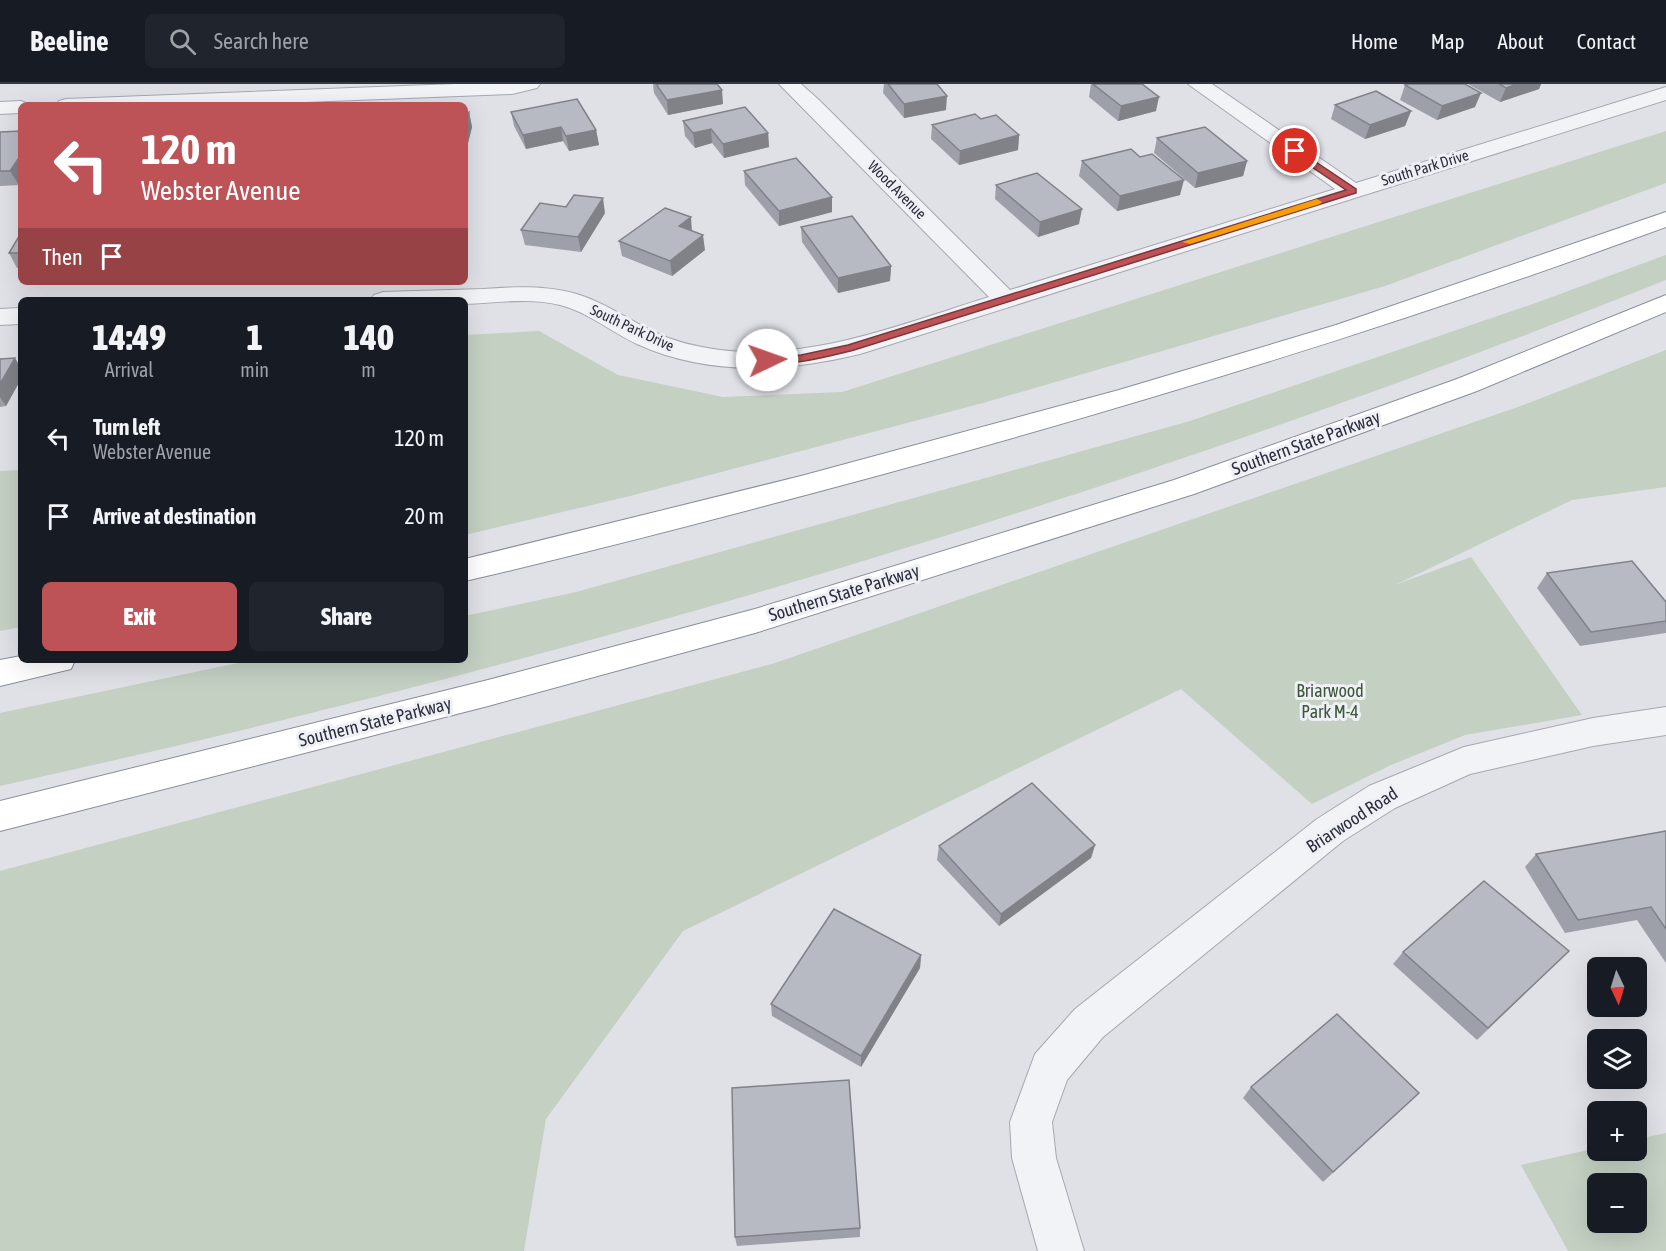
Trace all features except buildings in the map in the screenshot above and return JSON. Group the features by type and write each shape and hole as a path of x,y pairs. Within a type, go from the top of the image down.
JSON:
{"highway":[{"path":"468,569 556,550 993,437 1310,343 1666,219"},
{"name":"Southern State Parkway","path":"0,816 69,801 488,693 755,621 1184,487 1467,385 1666,303"},
{"path":"0,673 45,663"}],"street":[{"path":"145,102 512,88 530,84"},
{"name":"Wood Avenue","path":"789,84 812,104 1004,298"},
{"path":"1198,84 1353,191"},
{"path":"1616,88 1640,101"},
{"name":"South Park Drive","path":"450,297 518,294 562,297 577,302 648,339 685,353 716,359 750,361 801,358 850,348 1666,93"},
{"path":"0,108 18,107"},
{"path":"0,317 18,316"},
{"name":"Briarwood Road","path":"1061,1251 1034,1158 1031,1122 1050,1068 1089,1023 1330,830 1382,797 1464,761 1593,732 1666,721"}],"green space":[{"path":"1666,131 1666,183 1385,286 983,403 630,496 468,534 468,335 539,331 618,375 723,397 842,392"},
{"path":"1666,255 1666,280 1463,359 1258,433 1051,502 843,567 634,628 424,685 0,786 0,713 238,663 468,663 468,615 576,592 1190,421 1530,305"},
{"name":"Briarwood Park M-4","path":"1666,350 1666,487 1572,500 1395,585 1471,557 1582,715 1465,735 1391,765 1312,804 1181,689 683,931 546,1119 524,1251 0,1251 0,871 775,663 1518,407"},
{"path":"18,470 18,628 0,631 0,471"},
{"path":"1666,1133 1666,1251 1568,1251 1521,1165 1587,1150 1587,1161 1647,1161 1647,1137"}],"slow traffic":[{"path":"1187,242 1317,202"}],"route":[{"path":"767,360 801,358 850,348 1004,298 1353,191 1295,151"}]}
